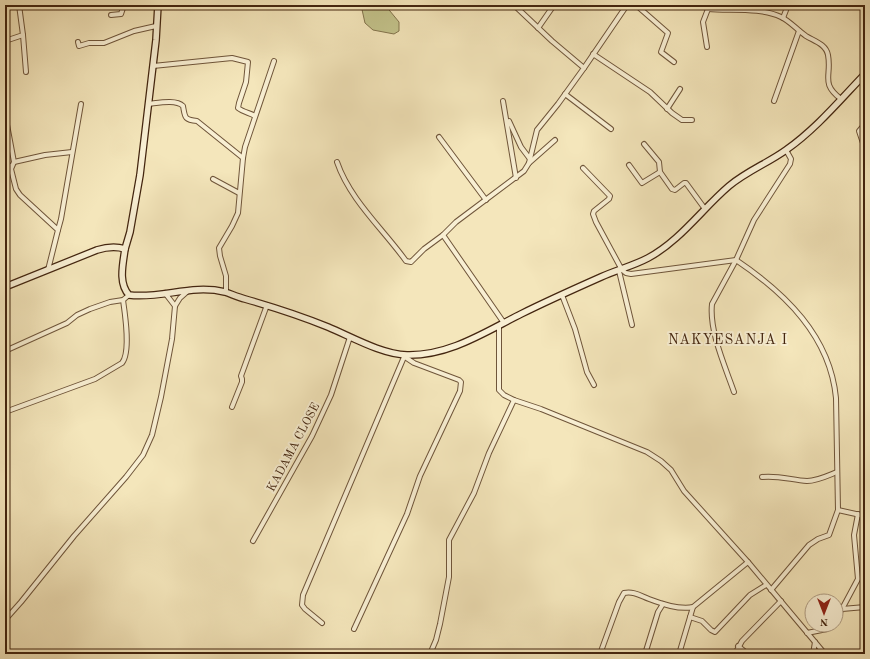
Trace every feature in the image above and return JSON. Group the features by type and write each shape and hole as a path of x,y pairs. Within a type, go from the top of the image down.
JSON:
{"street":[{"path":"19,5 24,35 26,72"},
{"path":"111,15 121,14 124,5"},
{"path":"158,5 156,40 138,190 130,232 125,249 122,272 125,292 129,295 147,296 190,289 208,289 226,292 315,322 350,337 402,355 414,363 460,380 461,382 460,391 420,476 407,514 354,629"},
{"path":"514,5 584,68"},
{"path":"538,28 554,5"},
{"path":"337,162 340,172 347,185 359,202 406,261 411,262 456,222 524,171 529,161 537,130 584,68 627,5"},
{"path":"636,5 668,33 661,52 674,62"},
{"path":"703,5 708,9 771,13 783,18 826,49 828,58 828,81 830,88 832,92 841,99"},
{"path":"783,18 788,5"},
{"path":"707,47 703,22 708,9"},
{"path":"78,42 79,46 89,43 104,43 134,31 156,26"},
{"path":"774,101 799,31"},
{"path":"5,42 24,35"},
{"path":"593,54 650,92 667,109 682,120 692,120"},
{"path":"153,66 232,58 248,62 246,82 238,108 241,111 256,116"},
{"path":"226,292 226,276 219,248 238,214 243,158 274,61"},
{"path":"402,355 437,351 466,342 603,276 648,258 661,250 677,236 739,178 786,150 819,121 865,74"},
{"path":"667,109 680,89"},
{"path":"565,94 611,129"},
{"path":"516,178 503,101 512,130 529,161"},
{"path":"148,104 167,102 181,103 183,106 184,117 191,121 197,121 243,158"},
{"path":"48,270 61,219 81,104"},
{"path":"5,114 13,164 11,169 16,189 20,195 58,230"},
{"path":"865,124 859,131 865,149"},
{"path":"439,137 486,200"},
{"path":"529,161 555,140"},
{"path":"644,144 659,162 660,172 674,190 686,183 705,209"},
{"path":"734,392 714,330 711,312 712,304 736,260 754,220 790,164 791,159 786,150"},
{"path":"5,165 45,155 72,152"},
{"path":"629,165 642,183 660,172"},
{"path":"582,168 610,196 609,200 594,211 593,214 621,270 632,325"},
{"path":"213,179 239,193"},
{"path":"443,235 501,324 499,390 504,395 514,400 541,409 647,452 661,461 671,470 684,491 748,562 804,628"},
{"path":"5,286 104,248 119,247 125,249"},
{"path":"621,270 631,274 736,260 757,275 796,311 808,325 826,354 835,392 838,510 829,535 818,539 809,545 771,590"},
{"path":"6,617 21,602 74,536 126,477 143,455 152,435 161,397 172,339 175,306 180,298 190,289"},
{"path":"165,294 175,306"},
{"path":"5,351 67,324 77,315 90,309 110,302 123,300 129,295"},
{"path":"562,295 587,372 594,385"},
{"path":"5,412 95,379 122,363 126,354 126,325 123,300"},
{"path":"232,407 242,382 241,376 267,305"},
{"name":"KADAMA CLOSE","path":"253,541 312,436 331,395 350,337"},
{"path":"322,623 302,605 303,595 402,355"},
{"path":"430,654 436,640 440,624 449,577 449,540 474,493 489,453 514,400"},
{"path":"762,478 774,477 806,481 816,480 838,472"},
{"path":"838,510 865,516"},
{"path":"844,605 858,579 854,534 858,514"},
{"path":"679,654 693,607 748,562"},
{"path":"690,616 702,621 714,632 750,595 766,585"},
{"path":"600,654 619,602 624,593 635,593 663,604 683,608 693,607"},
{"path":"735,654 738,646 781,601"},
{"path":"645,654 658,612 663,604"},
{"path":"844,609 865,607"},
{"path":"808,633 825,654"},
{"path":"813,654 815,642"},
{"path":"738,646 748,654"}],"green space":[{"path":"361,5 385,5 399,22 399,31 394,34 373,30 365,23"}],"district":[{"name":"NAKYESANJA I","path":"728,339"}]}
